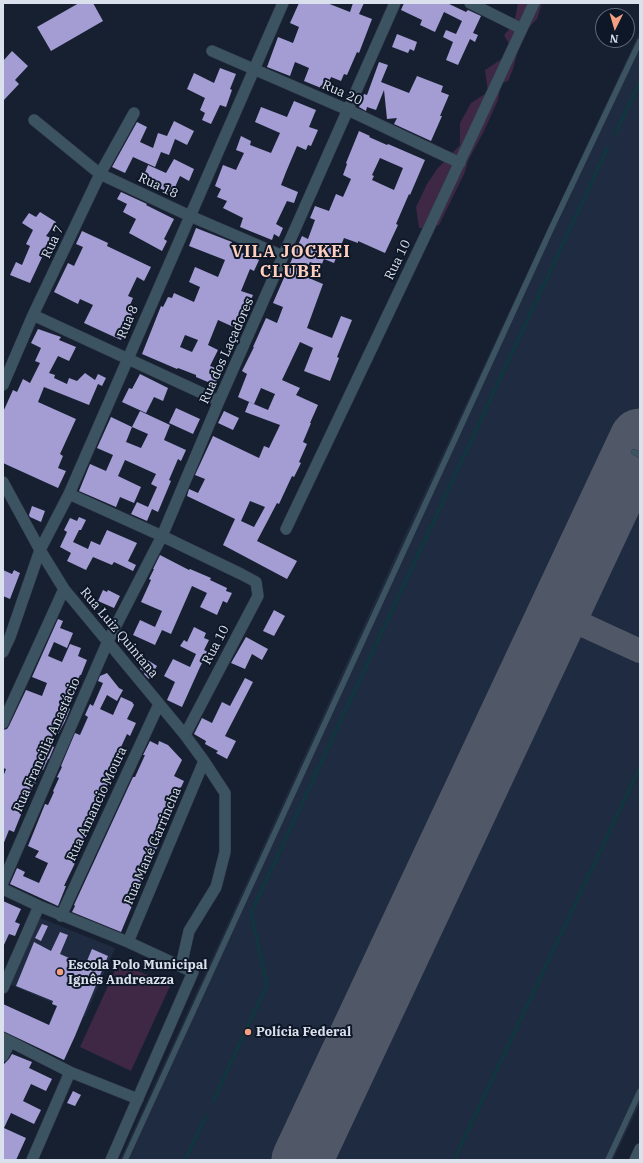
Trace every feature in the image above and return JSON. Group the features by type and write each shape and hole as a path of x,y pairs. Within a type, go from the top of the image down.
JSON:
{"street":[{"name":"Rua 8","path":"3,652 6,636 40,550 69,494 282,3"},
{"name":"Rua dos Laçadores","path":"108,641 162,536 219,402 395,3"},
{"path":"470,3 522,28"},
{"name":"Rua 10","path":"286,529 460,163 534,3"},
{"name":"Rua 20","path":"212,51 348,110 460,163"},
{"name":"Rua 7","path":"3,385 33,315 100,174 134,113"},
{"name":"Rua 18","path":"34,120 100,174 190,216 283,256"},
{"path":"33,315 219,402"},
{"name":"Rua Luiz Quintana","path":"3,482 40,550 64,589 185,735 225,794 225,852 216,887 189,931 181,966"},
{"path":"69,494 162,536"},
{"name":"Rua 10","path":"162,536 256,582 258,596 185,735"},
{"path":"3,723 64,589"},
{"name":"Rua Francilia Anastácio","path":"3,882 108,641"},
{"name":"Rua Amancio Moura","path":"61,916 159,704"},
{"name":"Rua Mané Garrincha","path":"128,942 204,761"},
{"path":"3,889 61,916 128,942 193,972 111,1160"},
{"path":"3,988 8,967 39,906"},
{"path":"3,1056 7,1040 70,1072 138,1099"},
{"path":"32,1160 70,1072"},
{"path":"635,1160 640,1149"}],"lane":[{"path":"125,1160 546,242 640,41"},
{"path":"634,452 640,455"},
{"path":"608,1160 640,1091"}],"shaded area":[{"path":"518,3 542,3 537,19 530,26 519,47 508,81 501,83 498,100 439,225 429,228 419,228 416,207 427,184 437,169 460,145 460,123 471,103 488,92 485,70 503,58 509,44 504,35 514,24"},
{"path":"640,31 640,1103 613,1160 120,1160 415,513 632,48 635,48 635,42"},
{"name":"Escola Polo Municipal Ignês Andreazza","path":"38,917 115,948 85,1017 9,984"},
{"path":"119,962 170,986 131,1071 80,1047"}],"building":[{"path":"79,3 93,3 103,21 51,51 37,27"},
{"path":"299,3 327,3 350,12 353,3 364,3 359,14 372,19 359,53 357,52 347,75 344,74 341,81 331,77 326,90 304,81 309,68 295,62 290,76 267,67 278,37 293,43 299,27 290,23"},
{"path":"404,3 447,3 466,12 468,10 481,16 473,33 478,35 475,42 470,39 458,65 446,60 453,42 443,37 446,30 456,34 462,21 444,12 435,32 420,25 422,20 401,10"},
{"path":"397,34 417,42 414,51 410,49 408,53 392,47"},
{"path":"12,51 28,66 15,80 19,84 3,101 3,61"},
{"path":"379,62 388,65 381,82 409,93 417,76 443,86 441,92 449,95 431,141 394,124 397,118 387,119 384,90 376,110 367,107 366,111 359,107 364,94 367,95"},
{"path":"220,68 236,74 230,89 232,90 226,107 220,105 211,124 202,120 205,113 200,110 205,98 187,89 194,73 214,83"},
{"path":"294,101 316,110 309,127 318,130 311,146 308,145 306,150 297,146 286,172 281,185 298,192 294,203 287,201 276,224 283,228 279,237 274,234 272,240 240,227 243,218 223,208 227,201 217,197 221,189 215,186 223,165 236,170 244,153 236,150 241,136 251,141 250,145 271,153 280,133 255,122 261,107 287,117"},
{"path":"174,121 194,131 187,145 175,139 169,155 161,152 155,167 133,157 125,173 112,167 137,122 147,127 140,142 153,148 158,133 167,136"},
{"path":"359,131 387,145 388,144 425,160 396,224 398,225 385,253 358,241 358,243 344,238 334,263 324,259 321,266 310,262 304,276 323,284 307,328 332,338 341,316 352,320 337,357 339,358 330,381 304,371 313,348 300,342 282,380 300,388 296,395 318,405 303,442 307,444 299,462 301,463 294,477 292,476 279,504 277,503 257,541 297,561 287,579 223,545 235,519 187,496 189,489 198,493 205,479 195,475 213,436 259,458 264,446 269,448 280,425 245,412 249,402 268,410 275,394 261,388 254,404 238,397 247,374 242,371 266,318 277,323 283,307 273,303 302,236 308,239 315,220 310,218 315,206 329,211 336,194 343,197 351,179 343,175 347,164 346,163","holes":["380,158 403,168 394,190 372,180 374,176 372,175","250,501 265,507 254,527 241,521"]},
{"path":"174,159 194,169 189,181 180,176 172,194 142,180 148,165 166,173"},
{"path":"121,192 174,219 164,239 167,241 162,251 129,233 136,219 123,212 127,204 117,199"},
{"path":"40,212 56,222 46,236 51,238 30,283 10,275 16,262 22,265 30,246 26,244 33,230 22,223 29,213 36,217"},
{"path":"196,228 232,242 230,248 259,260 254,271 250,269 241,291 253,295 238,329 218,320 208,345 218,350 210,366 221,370 215,385 196,377 196,375 178,368 177,369 142,354 161,306 163,307 168,297 172,298 174,293 194,302 200,287 189,282 195,267 218,277 225,260 189,246","holes":["185,335 198,340 192,352 180,347"]},
{"path":"82,231 108,243 107,246 151,267 144,281 137,277 128,296 133,298 130,305 136,307 121,340 84,323 93,305 80,299 78,304 54,292 68,263 74,266 83,247 76,244"},
{"path":"38,329 61,337 59,340 76,347 69,361 58,356 49,373 55,375 54,378 67,384 69,378 77,381 85,373 95,380 98,374 106,378 102,386 98,384 89,405 44,387 38,402 76,419 60,454 63,456 58,468 66,471 58,488 3,463 3,412 13,390 17,392 23,379 30,383 40,363 35,361 41,348 31,343"},
{"path":"140,374 168,388 163,401 154,397 146,413 122,402 129,388 132,389"},
{"path":"176,408 200,419 193,434 169,423"},
{"path":"140,411 170,425 164,440 186,450 181,461 178,459 169,480 171,481 158,512 152,509 147,521 131,514 137,502 148,507 157,487 151,484 156,474 125,460 118,476 141,487 134,503 120,497 116,507 79,491 90,464 106,471 113,455 97,448 111,417 132,427","holes":["132,427 148,434 141,448 126,442"]},
{"path":"224,411 239,418 233,430 218,423"},
{"path":"32,506 45,511 41,522 30,517 29,515"},
{"path":"79,517 86,520 73,542 88,549 91,541 100,545 107,530 137,543 128,561 136,565 133,571 114,562 112,565 93,557 86,570 67,561 71,553 60,547 67,532 64,530 70,518 77,521"},
{"path":"160,555 189,570 190,569 211,578 210,580 227,588 226,591 232,593 227,603 223,601 217,615 200,607 207,593 192,586 171,634 162,630 155,645 133,635 140,620 155,627 162,611 141,602 151,580 149,579 153,569"},
{"path":"3,570 12,574 14,570 20,573 10,599 3,596"},
{"path":"103,590 107,592 108,590 120,596 114,608 98,601"},
{"path":"274,610 285,616 274,636 263,631"},
{"path":"58,619 63,621 60,628 73,633 67,648 54,642 48,656 62,662 70,644 81,648 78,656 87,660 81,675 64,706 70,709 65,721 58,734 54,732 49,745 54,747 49,759 30,794 26,793 20,805 24,807 14,832 9,830 3,845 3,777 6,769 3,768 3,730 7,729 9,726 26,690 42,696 47,683 32,677"},
{"path":"194,627 206,633 204,638 209,640 204,650 208,652 182,707 167,700 175,682 164,676 173,659 190,667 196,654 180,646 184,640 187,642"},
{"path":"246,637 268,649 262,660 252,654 245,669 231,663"},
{"path":"146,659 157,666 149,679 144,674 145,672 140,669"},
{"path":"107,673 119,688 123,690 117,701 107,695 100,709 113,715 121,697 132,702 134,705 127,719 136,723 130,736 127,734 115,760 121,762 115,774 113,773 102,797 105,798 94,823 92,822 81,848 77,846 72,859 76,861 64,886 66,886 58,906 10,884 17,868 25,872 23,876 39,883 48,863 35,857 39,851 28,846 45,804 48,805 54,792 53,791 59,778 57,777 75,733 80,735 88,717 85,715 90,704 93,706 103,683 98,681 100,676"},
{"path":"245,678 253,682 225,736 236,741 227,759 216,753 218,751 205,744 206,741 194,734 202,718 212,723 222,702 230,706"},
{"path":"150,741 158,745 159,741 168,745 182,760 174,776 184,781 177,796 175,795 166,812 171,814 166,826 163,824 157,838 161,840 149,863 151,864 140,887 135,884 128,898 134,901 121,932 72,912 133,777 135,777"},
{"path":"3,901 21,909 15,922 20,924 15,936 9,934 3,947"},
{"path":"42,924 48,926 41,941 35,938"},
{"name":"Escola Polo Municipal Ignês Andreazza","path":"60,932 68,935 60,954 69,958 67,960 84,968 92,949 108,956 64,1060 3,1031 3,1004 49,1025 57,1006 52,1004 53,1001 16,986 34,942 51,951"},
{"path":"12,1054 32,1062 29,1068 52,1079 46,1091 31,1084 23,1101 41,1110 34,1124 11,1113 4,1128 26,1138 16,1160 3,1160 3,1065"},
{"path":"73,1091 81,1095 75,1106 67,1103"}],"waterway":[{"path":"615,134 640,82"},
{"path":"213,1101 267,985 251,913 608,147"},
{"path":"454,1160 640,767"},
{"path":"185,1160 206,1116"}],"taxiway":[{"path":"568,591 570,609 574,617 581,624"},
{"path":"549,632 564,624 581,624 640,651"}],"runway":[{"path":"302,1160 640,439"}],"place":[{"name":"Escola Polo Municipal Ignês Andreazza","path":"60,972"},
{"name":"Polícia Federal","path":"248,1032"}],"district":[{"name":"VILA JOCKEI CLUBE","path":"291,262"}]}
